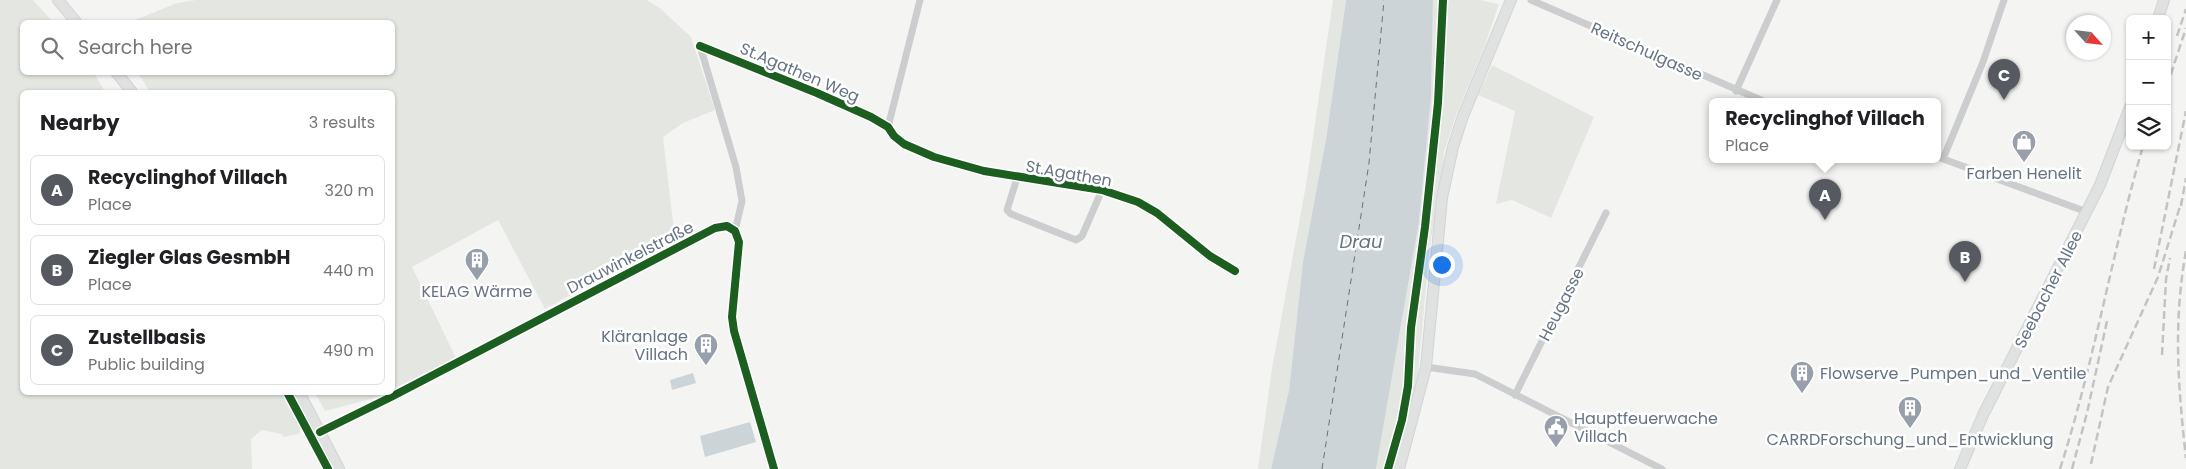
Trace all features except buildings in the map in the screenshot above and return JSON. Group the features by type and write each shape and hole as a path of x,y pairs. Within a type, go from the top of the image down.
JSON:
{"street":[{"path":"58,0 74,20"},
{"path":"888,127 920,0"},
{"path":"1399,469 1426,367 1442,198 1453,146 1511,0"},
{"name":"Reitschulgasse","path":"1531,0 1755,98"},
{"path":"1736,91 1777,0"},
{"path":"1941,156 1984,62 2004,0"},
{"path":"2159,15 2164,0"},
{"name":"St.Agathen Weg","path":"735,231 742,200 736,167 700,46 817,93 872,117 888,127"},
{"path":"118,75 130,90"},
{"name":"Seebacher Allee","path":"1960,469 1983,416 2087,212 2109,165 2126,117"},
{"name":"St.Agathen","path":"888,127 894,136 904,144 934,157 1017,178 1033,178 1102,190 1138,202 1158,213 1210,256 1235,272"},
{"path":"1941,158 2087,212"},
{"path":"1017,178 1007,204 1007,210 1011,214 1076,240 1082,236 1102,190"},
{"name":"Heugasse","path":"1515,395 1606,213"},
{"name":"Drauwinkelstraße","path":"395,394 716,228 728,226 735,231"},
{"path":"735,231 739,242 739,256 732,317 734,331 774,469"},
{"path":"1426,367 1470,372 1662,469"},
{"path":"301,395 339,469"},
{"name":"Drauwinkelstraße","path":"320,432 394,395"}],"shaded area":[{"path":"0,0 33,0 51,20 20,20 20,75 95,75 104,90 20,90 20,395 285,395 301,427 299,434 283,437 281,434 262,430 251,439 252,469 0,469"},
{"path":"196,0 647,0 661,9 691,37 715,110 683,123 663,137 675,239 545,309 498,220 412,267 456,358 395,388 395,90 149,90 139,75 395,75 395,20 135,20 177,3"},
{"path":"1333,0 1346,0 1326,139 1303,263 1289,390 1271,469 1258,469 1272,368 1306,185"},
{"path":"1433,0 1441,0 1437,79 1425,198 1409,322 1407,375 1400,416 1386,469 1376,469 1419,222 1431,97"},
{"path":"1444,0 1480,0 1499,4 1444,152 1443,176 1430,243 1416,396 1397,469 1389,469 1409,388 1412,330 1430,202 1440,91"},
{"path":"1492,65 1594,117 1551,218 1512,200 1496,204 1515,111 1478,95"},
{"path":"316,395 380,395 371,399 325,411"}],"water":[{"name":"Drau","path":"1346,0 1433,0 1431,97 1419,222 1376,469 1271,469 1289,390 1303,262 1326,139"},
{"path":"693,373 696,383 672,390 670,380"},
{"path":"750,422 756,442 705,457 700,436"}],"ferry route":[{"path":"1322,469 1369,163 1384,0"}],"railway":[{"path":"2177,36 2186,9"},
{"path":"2171,74 2186,28"},
{"path":"2154,269 2186,111"},
{"path":"2060,469 2083,389 2142,150"},
{"path":"2181,206 2186,178"},
{"path":"2091,464 2108,387 2158,277 2182,200"},
{"path":"2186,251 2179,304 2178,329 2179,380 2186,458"},
{"path":"2162,355 2166,279 2170,258"},
{"path":"2072,469 2087,413 2107,321"}],"cycle path":[{"path":"1388,469 1402,420 1408,386 1411,328 1425,227 1438,103 1443,0"},
{"path":"700,46 871,117 888,127 894,136 904,144 934,157 984,171 1102,190 1138,202 1157,213 1210,256 1235,271"},
{"path":"395,395 715,228 727,226 735,231 739,242 732,317 734,331 774,469"},
{"path":"289,395 328,469"},
{"path":"320,432 395,395"}],"place":[{"name":"Zustellbasis","path":"2004,100"},
{"name":"Farben Henelit","path":"2024,163"},
{"name":"Recyclinghof Villach","path":"1825,220"},
{"name":"KELAG Wärme","path":"477,281"},
{"name":"Ziegler Glas GesmbH","path":"1965,282"},
{"name":"Kläranlage Villach","path":"706,366"},
{"name":"Flowserve_Pumpen_und_Ventile","path":"1802,394"},
{"name":"CARRDForschung_und_Entwicklung","path":"1910,429"},
{"name":"Hauptfeuerwache Villach","path":"1556,448"}]}
